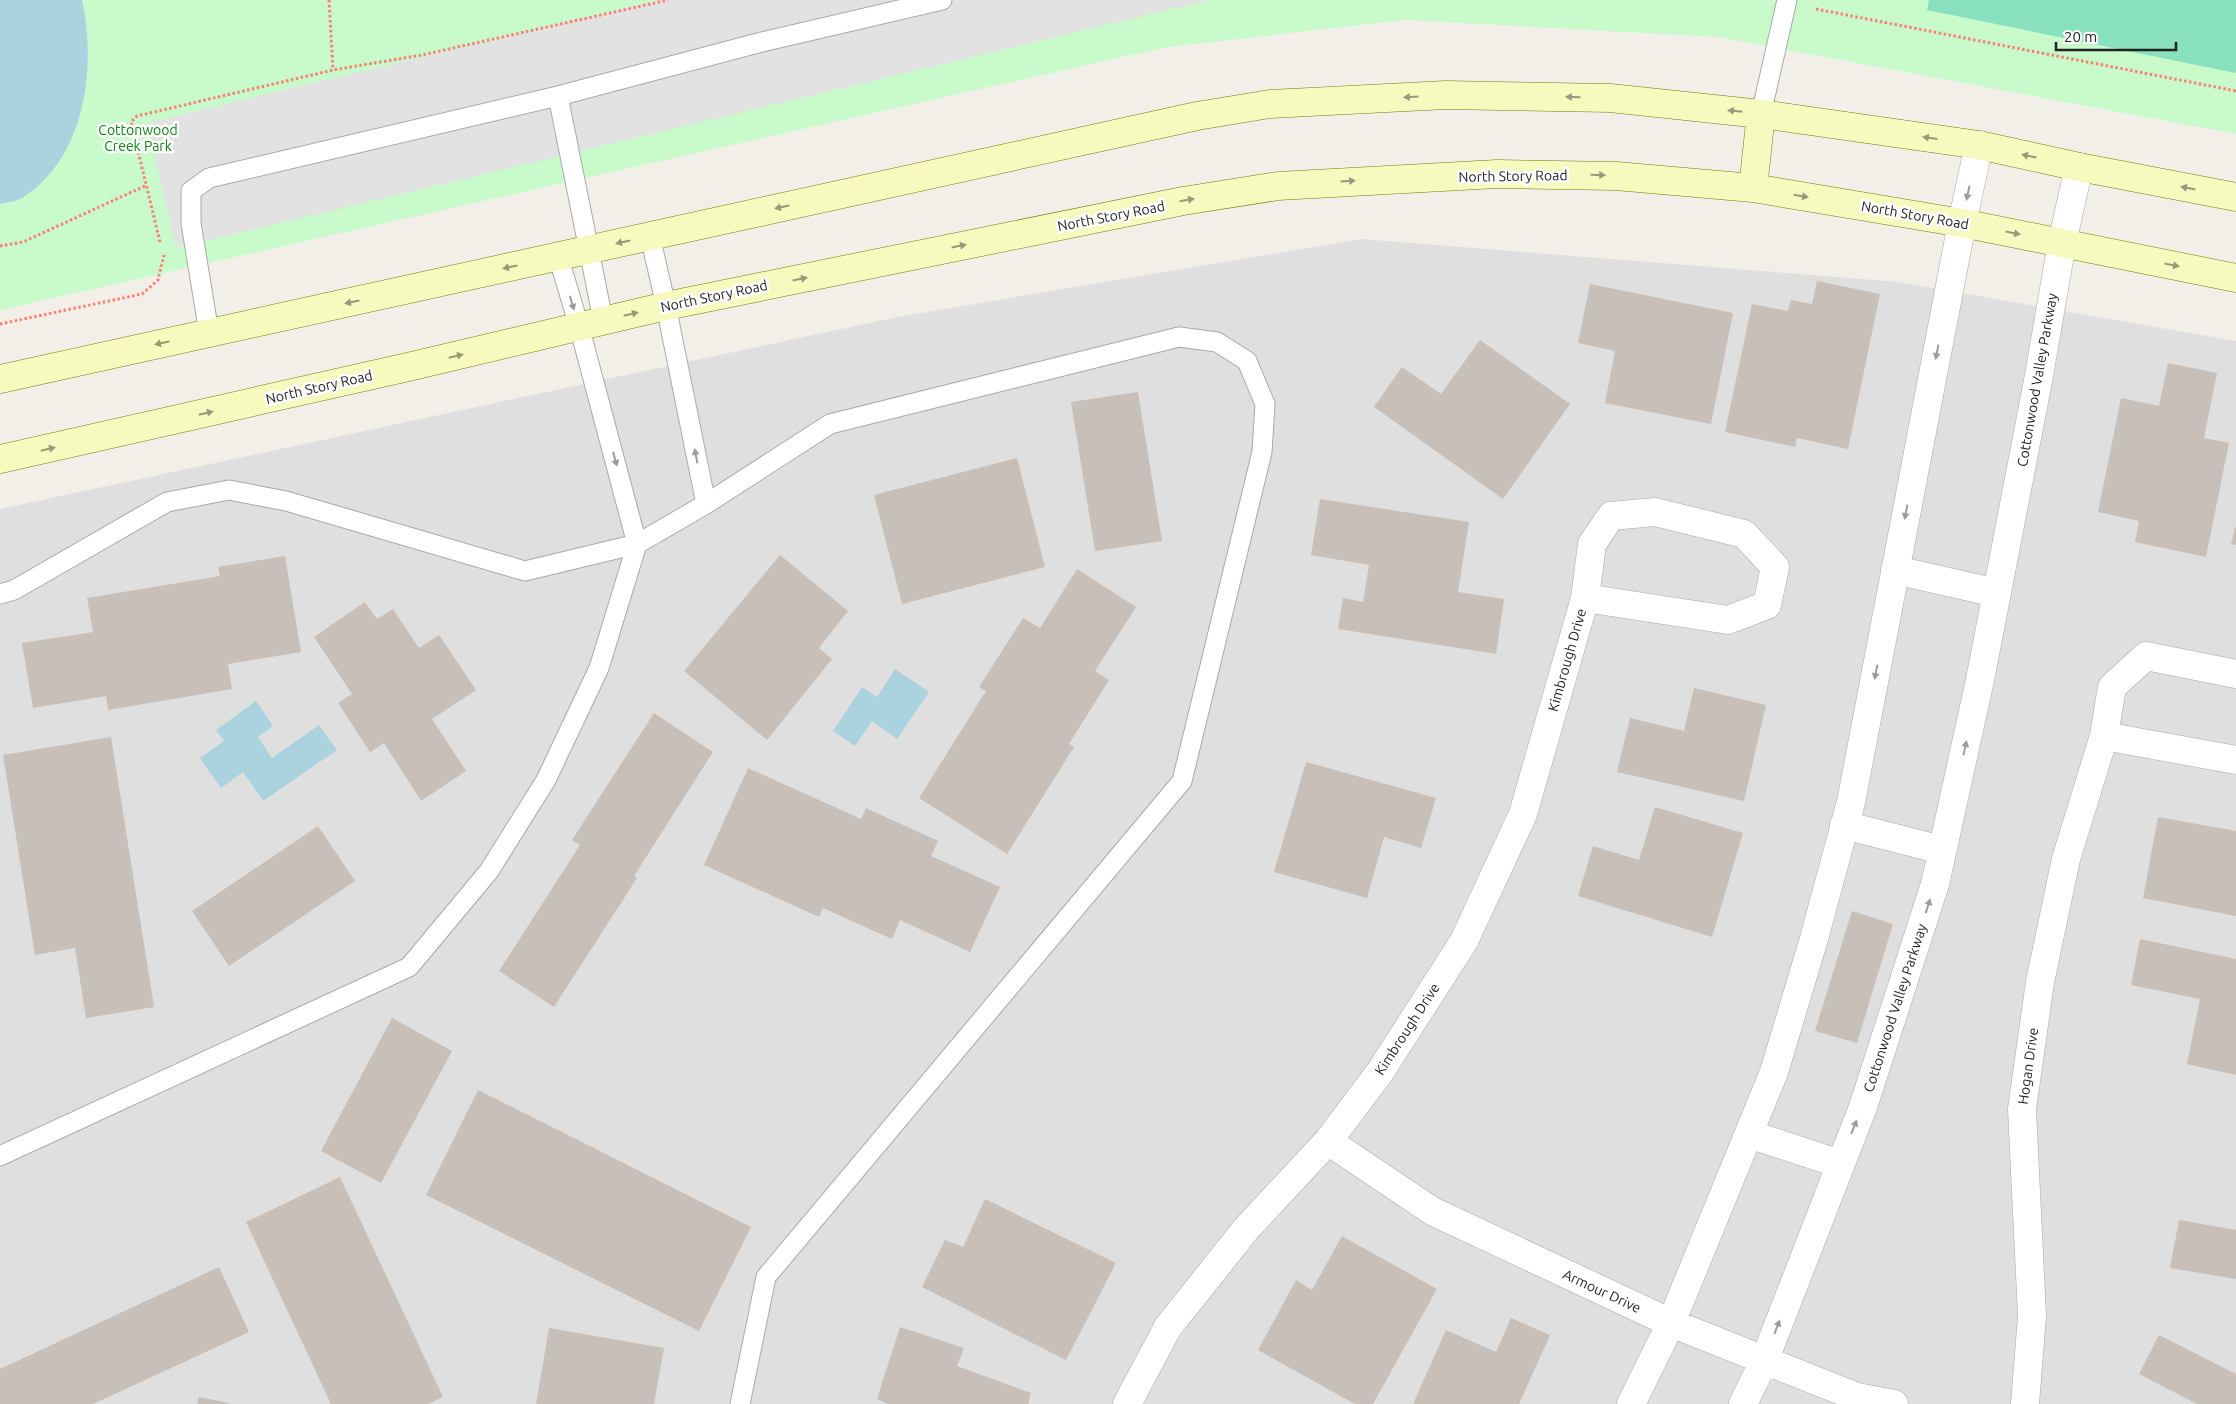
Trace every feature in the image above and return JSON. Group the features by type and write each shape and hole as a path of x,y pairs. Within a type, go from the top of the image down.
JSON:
{"main road":[{"path":"0,379 1197,116 1270,104 1446,95 1610,98 1762,114 1979,145 2079,167 2236,197"},
{"path":"1753,188 1762,114"},
{"name":"North Story Road","path":"0,459 399,369 666,306 1183,201 1278,186 1497,174 1616,176 1753,188 1962,223 2236,278"}],"street":[{"path":"1631,1404 1671,1323 1777,1063 1813,942 1851,802 1962,223 1979,145"},
{"name":"Cottonwood Valley Parkway","path":"1743,1404 1764,1359 1866,1097 1935,884 1996,592 2038,381 2062,243 2079,167"},
{"name":"Kimbrough Drive","path":"1127,1404 1168,1327 1246,1229 1328,1141 1380,1072 1464,941 1523,814 1585,598 1592,544 1611,516 1655,512 1744,534 1775,567 1767,605 1728,620 1585,598"},
{"path":"1895,570 1996,592"},
{"name":"Hogan Drive","path":"2025,1404 2032,1316 2022,1110 2040,982 2066,859 2104,736 2112,687 2146,656 2236,674"},
{"path":"2104,736 2236,760"},
{"path":"1844,825 1942,850"},
{"path":"1749,1134 1840,1164"},
{"name":"Armour Drive","path":"1328,1141 1432,1211 1671,1323 1856,1397 1894,1404"}],"lane":[{"path":"209,333 191,223 191,191 210,178 558,96 762,42 942,0"},
{"path":"1762,114 1787,1"},
{"path":"0,1156 409,966 489,871 546,780 599,668 638,544 591,323 588,249 558,96"},
{"path":"650,236 706,504"},
{"path":"558,256 591,323"},
{"path":"0,594 14,590 167,502 228,490 286,501 525,571 638,544 706,504 830,424 1179,337 1217,342 1247,361 1265,404 1262,452 1182,781 766,1277 740,1404"}],"path":[{"path":"329,0 333,70"},
{"path":"1787,1 2236,91"},
{"path":"0,246 23,242 147,185"}],"shaded area":[{"path":"659,0 1210,0 176,248 147,123"},
{"path":"1362,239 1898,282 2236,341 2236,1404 0,1404 0,509 897,317"}],"green space":[{"name":"Cottonwood Creek Park","path":"0,0 2236,0 2236,134 1718,37 1406,20 1167,47 0,310"},
{"path":"1929,0 2236,0 2236,73 1927,10"}],"water":[{"path":"0,0 82,0 88,54 81,110 73,136 60,160 43,181 22,198 0,204"},
{"path":"895,669 929,692 897,739 872,721 855,746 833,731 862,687 877,697"},
{"path":"256,701 273,726 258,737 272,758 319,725 337,750 263,801 243,772 221,788 200,758 224,741 216,730"}],"building":[{"path":"1817,281 1880,294 1848,449 1797,438 1795,447 1725,432 1752,304 1788,311 1791,300 1812,304"},
{"path":"1590,284 1733,313 1711,424 1605,403 1615,351 1578,343"},
{"path":"1480,340 1570,404 1503,499 1374,407 1402,367 1441,394"},
{"path":"2168,363 2217,373 2204,438 2229,443 2206,557 2135,542 2139,521 2098,512 2121,398 2159,406"},
{"path":"1138,392 1162,541 1095,551 1071,402"},
{"path":"1017,458 1045,567 902,604 874,495"},
{"path":"1320,499 1469,522 1458,592 1504,599 1496,654 1338,629 1343,598 1363,602 1369,565 1311,555"},
{"path":"2236,527 2236,545 2231,544"},
{"path":"780,555 848,611 819,648 832,659 767,740 684,671"},
{"path":"285,556 301,652 228,664 232,689 108,710 106,696 33,708 22,643 93,632 87,598 220,576 218,567"},
{"path":"1077,569 1136,607 1095,671 1109,680 1069,744 1074,747 1007,854 919,798 986,691 979,687 1023,618 1040,628"},
{"path":"365,602 377,619 393,609 419,648 439,635 476,690 432,719 466,771 421,801 384,743 370,752 338,703 352,694 314,637"},
{"path":"1694,688 1766,705 1744,801 1617,772 1630,718 1684,731"},
{"path":"654,713 713,752 634,876 637,878 554,1007 499,971 580,845 572,840"},
{"path":"111,737 154,1007 86,1018 75,948 35,955 3,755"},
{"path":"1306,762 1436,798 1421,848 1384,837 1367,898 1274,872"},
{"path":"748,768 861,819 866,808 938,841 931,856 1000,887 970,952 900,920 892,939 823,908 819,917 704,865"},
{"path":"1655,807 1743,833 1712,937 1578,896 1593,846 1639,860"},
{"path":"2158,817 2236,831 2236,916 2143,898"},
{"path":"318,826 355,881 229,966 192,911"},
{"path":"1852,911 1893,924 1857,1043 1815,1031"},
{"path":"2140,939 2236,959 2236,1075 2187,1064 2200,999 2131,985"},
{"path":"392,1018 452,1051 381,1183 321,1151"},
{"path":"478,1090 751,1227 699,1331 426,1195"},
{"path":"340,1177 443,1397 428,1404 331,1404 246,1222"},
{"path":"985,1199 1116,1263 1066,1360 922,1287 945,1240 963,1247"},
{"path":"2179,1220 2236,1230 2236,1279 2170,1268"},
{"path":"1342,1236 1437,1289 1373,1404 1355,1404 1258,1350 1296,1280 1312,1290"},
{"path":"219,1267 249,1332 93,1404 0,1404 0,1369"},
{"path":"1511,1318 1550,1335 1519,1404 1413,1404 1446,1330 1496,1352"},
{"path":"900,1327 964,1348 957,1366 1031,1393 1028,1404 888,1404 877,1399"},
{"path":"549,1328 664,1348 654,1404 536,1404"},
{"path":"2159,1335 2236,1374 2236,1404 2197,1404 2139,1374"},
{"path":"199,1397 229,1403 229,1404 197,1404"}]}
